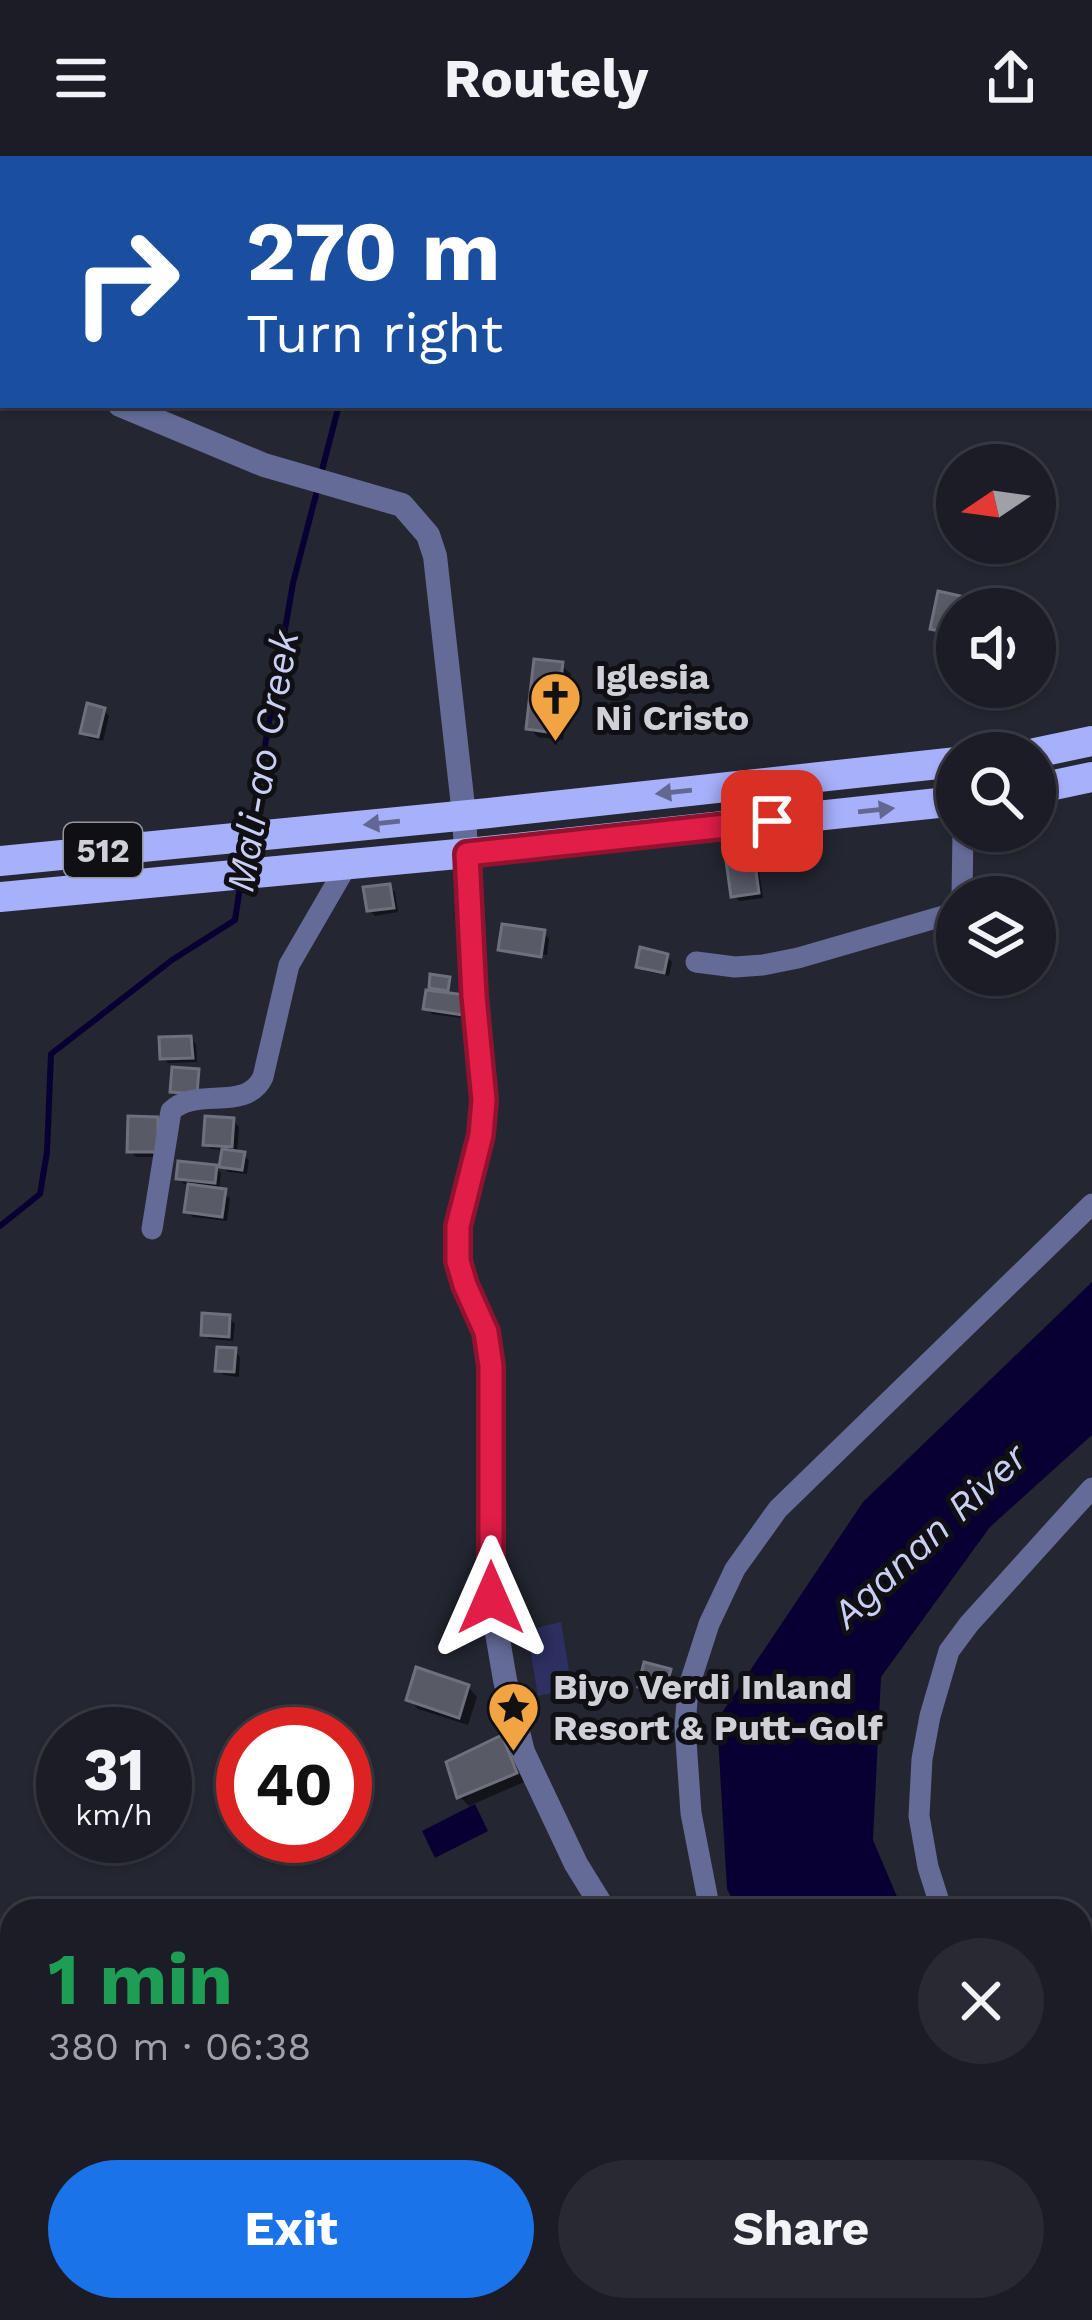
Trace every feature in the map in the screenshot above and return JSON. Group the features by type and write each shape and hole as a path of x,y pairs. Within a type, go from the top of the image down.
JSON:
{"main road":[{"path":"1056,749 1092,741"},
{"name":"512","path":"0,860 936,764"},
{"path":"1056,785 1092,777"},
{"name":"512","path":"0,897 467,854 936,803"}],"street":[{"path":"127,408 264,465 402,505 428,535 435,556 464,815 484,1100 481,1135 458,1226 458,1261 486,1332 491,1366 491,1598 523,1752 598,1899"},
{"path":"152,1229 171,1111 179,1103 242,1096 258,1087 289,965 347,865"},
{"path":"696,962 763,965 936,919"},
{"path":"708,1899 692,1813 688,1689 709,1624 735,1569 778,1508 1092,1204"},
{"path":"938,1899 919,1816 922,1759 949,1651 1092,1488"}],"shaded area":[{"path":"561,1622 572,1689 538,1696 527,1630"}],"water":[{"name":"Aganan River","path":"1092,1282 1092,1435 990,1527 881,1677 873,1840 898,1899 732,1899 727,1889 717,1720 863,1502"},
{"path":"475,1804 488,1831 435,1858 422,1831"}],"building":[{"path":"534,659 563,662 555,733 526,729"},
{"path":"87,703 105,708 98,737 80,733"},
{"path":"752,842 759,893 731,897 724,846"},
{"path":"390,884 394,908 367,911 363,887"},
{"path":"502,924 545,930 541,957 498,950"},
{"path":"640,947 668,954 664,973 636,967"},
{"path":"430,974 450,977 448,991 429,988"},
{"path":"426,990 466,995 463,1015 423,1009"},
{"path":"191,1036 193,1058 160,1059 159,1037"},
{"path":"172,1067 199,1069 197,1094 170,1092"},
{"path":"128,1116 158,1117 158,1152 127,1152"},
{"path":"205,1116 234,1118 232,1147 203,1145"},
{"path":"222,1149 245,1152 242,1170 219,1167"},
{"path":"178,1161 217,1165 215,1183 176,1179"},
{"path":"188,1184 226,1189 222,1217 184,1212"},
{"path":"202,1313 230,1315 229,1337 201,1335"},
{"path":"217,1347 236,1348 234,1372 215,1371"},
{"path":"644,1662 671,1669 665,1694 638,1687"},
{"path":"416,1667 469,1685 459,1718 406,1700"},
{"path":"502,1735 517,1773 457,1798 446,1762"}],"waterway":[{"name":"Mali-ao Creek","path":"321,474 338,408"},
{"name":"Mali-ao Creek","path":"251,827 293,583 318,487"},
{"name":"Mali-ao Creek","path":"0,1226 40,1194 47,1152 51,1054 172,960 235,920 240,887"}],"place":[{"name":"Iglesia Ni Cristo","path":"556,743"},
{"name":"Biyo Verdi Inland Resort & Putt-Golf","path":"514,1753"}],"route":[{"path":"491,1598 491,1366 486,1332 458,1261 458,1226 481,1135 484,1100 467,854 772,821"}]}
